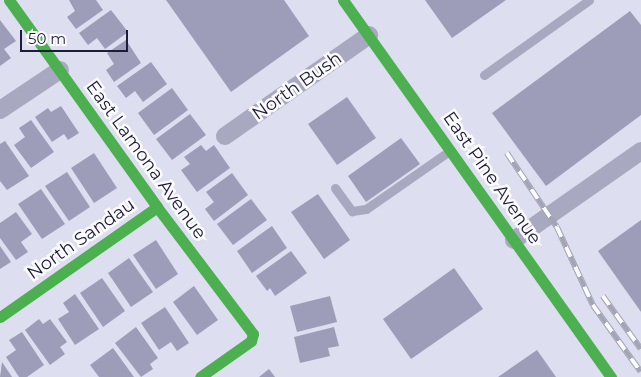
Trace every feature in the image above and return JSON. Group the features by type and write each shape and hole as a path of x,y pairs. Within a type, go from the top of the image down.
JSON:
{"street":[{"name":"East Lamona Avenue","path":"9,0 157,207 252,334 251,341 200,377"},
{"name":"East Pine Avenue","path":"343,0 611,377"},
{"name":"North Bush","path":"225,136 369,35"},
{"path":"0,110 60,70"},
{"path":"514,240 641,151"},
{"name":"North Sandau","path":"0,317 157,207"}],"lane":[{"path":"484,75 589,0"},
{"path":"335,188 352,211 366,209 450,150"}],"building":[{"path":"69,0 96,0 103,10 76,29 67,17 75,11"},
{"path":"166,0 284,0 309,36 231,92"},
{"path":"425,0 506,0 452,38"},
{"path":"111,10 128,32 105,49 97,38 88,45 79,33"},
{"path":"630,11 641,25 641,115 546,186 492,113"},
{"path":"0,20 16,41 4,49 11,58 0,66"},
{"path":"126,40 141,63 114,82 106,70 114,64 107,53"},
{"path":"151,62 167,84 143,102 135,91 126,98 117,86"},
{"path":"172,88 188,110 154,135 138,113"},
{"path":"347,97 376,138 337,165 308,124"},
{"path":"61,106 79,133 68,140 64,134 52,142 35,117 48,108 51,112"},
{"path":"190,114 206,135 172,160 156,139"},
{"path":"31,120 54,152 31,168 14,145 25,137 19,128"},
{"path":"401,138 420,164 366,202 348,176"},
{"path":"5,141 29,176 7,190 0,181 0,144"},
{"path":"201,145 206,151 214,145 230,168 197,192 181,170 190,164 184,157"},
{"path":"94,153 117,188 94,203 71,168"},
{"path":"67,172 90,207 69,221 45,186"},
{"path":"232,173 248,195 214,221 205,209 214,202 206,192"},
{"path":"41,189 65,224 42,239 18,204"},
{"path":"318,194 350,240 324,259 291,212"},
{"path":"251,199 267,220 233,245 217,224"},
{"path":"16,212 32,234 21,242 28,252 16,260 0,238 0,223"},
{"path":"641,220 641,312 598,251"},
{"path":"272,226 287,248 252,273 237,251"},
{"path":"156,240 178,274 156,289 133,255"},
{"path":"0,246 11,262 0,269"},
{"path":"291,251 307,273 275,296 270,288 267,291 256,276"},
{"path":"129,258 153,292 131,307 108,273"},
{"path":"454,268 483,309 411,359 383,319"},
{"path":"102,278 125,311 103,327 80,293"},
{"path":"194,286 218,320 197,335 173,302"},
{"path":"75,294 99,329 75,345 58,319 69,312 63,303"},
{"path":"330,296 337,322 297,332 290,306"},
{"path":"165,307 189,343 177,351 171,342 159,350 141,323"},
{"path":"39,319 43,324 50,319 67,342 60,347 65,354 50,365 25,330"},
{"path":"136,327 158,358 150,364 153,369 141,377 115,343"},
{"path":"334,327 339,346 328,348 330,356 300,363 294,337"},
{"path":"22,332 44,365 27,377 19,377 6,357 16,350 9,340"},
{"path":"113,348 134,377 99,377 90,365"},
{"path":"537,350 556,377 498,377"},
{"path":"2,362 12,377 0,377"},
{"path":"269,369 275,377 259,377"}],"railway":[{"path":"507,153 557,227 593,305 641,372"},
{"path":"603,296 641,349"}],"traffic: fast":[{"path":"9,0 157,207 253,334 251,341 200,377"},
{"path":"343,0 611,377"},
{"path":"0,317 157,207"}]}
